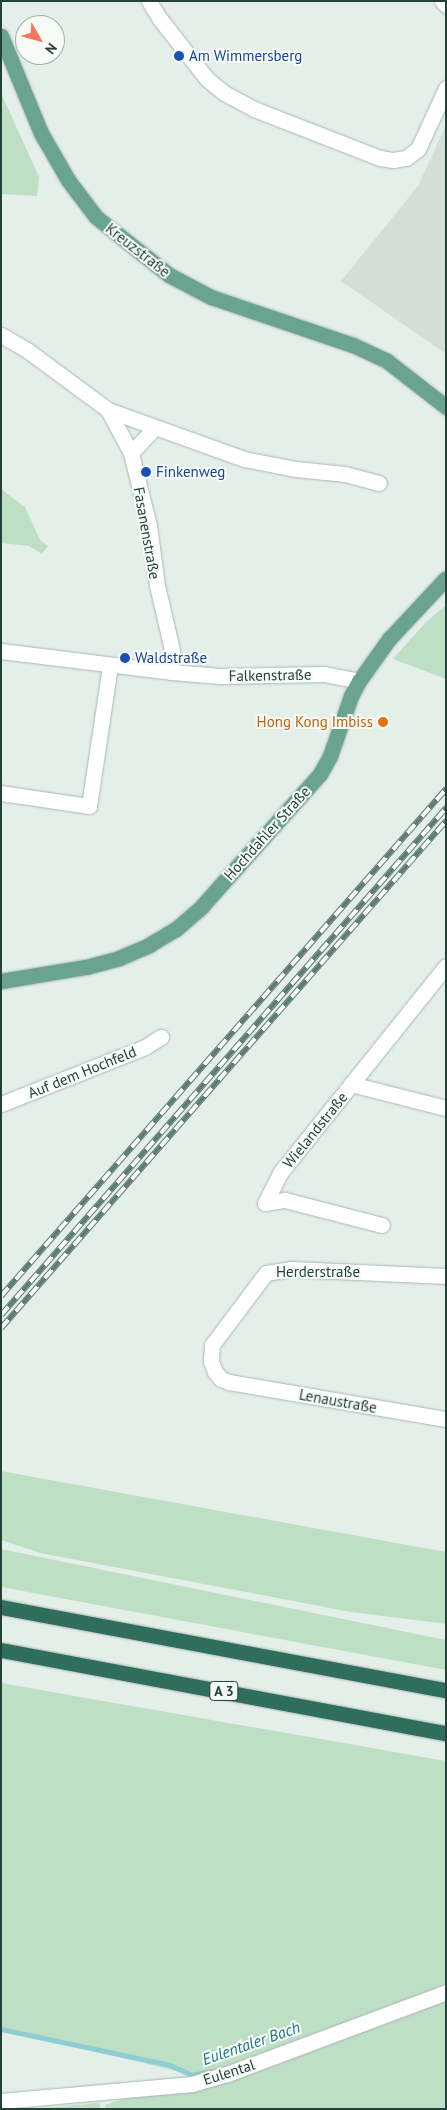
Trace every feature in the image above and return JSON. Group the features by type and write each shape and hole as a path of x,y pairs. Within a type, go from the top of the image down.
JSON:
{"highway":[{"path":"1,1607 446,1690"},
{"name":"A 3","path":"1,1650 446,1732"}],"main road":[{"name":"Kreuzstraße","path":"1,36 40,133 68,180 96,217 169,275 211,297 353,344 387,361 446,407"},
{"name":"Hochdahler Straße","path":"1,980 86,967 119,958 149,945 176,929 202,906 320,774 330,756 351,696 360,681 389,639 446,578"}],"street":[{"path":"150,1 160,19 207,79 224,93 254,109 380,158 393,160 406,158 418,149 446,88"},
{"path":"442,1 446,4"},
{"name":"Fasanenstraße","path":"1,335 27,350 108,410 131,453 149,526 157,585 172,650 171,672"},
{"path":"108,410 244,459 296,469 345,474 379,482"},
{"path":"131,453 154,428"},
{"name":"Falkenstraße","path":"1,651 110,666 171,672 221,676 324,674 360,681"},
{"path":"1,793 89,806 110,666"},
{"name":"Wielandstraße","path":"382,1225 284,1200 266,1203 280,1173 446,966"},
{"name":"Auf dem Hochfeld","path":"1,1104 145,1047 161,1037"},
{"path":"352,1084 446,1108"},
{"name":"Herderstraße","path":"230,1382 221,1379 215,1372 211,1361 212,1345 266,1273 291,1269 446,1276"},
{"name":"Lenaustraße","path":"230,1382 446,1419"},
{"name":"Eulental","path":"1,2101 192,2084 227,2074 446,1992"}],"shaded area":[{"path":"446,125 446,354 341,281 418,186"}],"green space":[{"path":"1,93 39,177 37,196 1,194"},
{"path":"1,489 25,507 40,540 48,546 42,554 29,546 1,543"},
{"path":"446,605 446,679 393,659 425,623"},
{"path":"1,1471 446,1552 446,1624 351,1612 40,1553 1,1540"},
{"path":"1,1549 446,1640 446,1670 1,1587"},
{"path":"1,1683 446,1761 446,2109 106,2109 105,2105 195,2076 1,2027"},
{"path":"99,2103 101,2109 34,2109"}],"waterway":[{"name":"Eulentaler Bach","path":"1,2029 170,2065 192,2075 211,2071"}],"railway":[{"path":"1,1296 446,789"},
{"path":"1,1315 446,808"},
{"path":"1,1328 446,821"}],"place":[{"name":"Am Wimmersberg","path":"179,56"},
{"name":"Finkenweg","path":"146,472"},
{"name":"Waldstraße","path":"125,658"},
{"name":"Hong Kong Imbiss","path":"383,722"}]}
